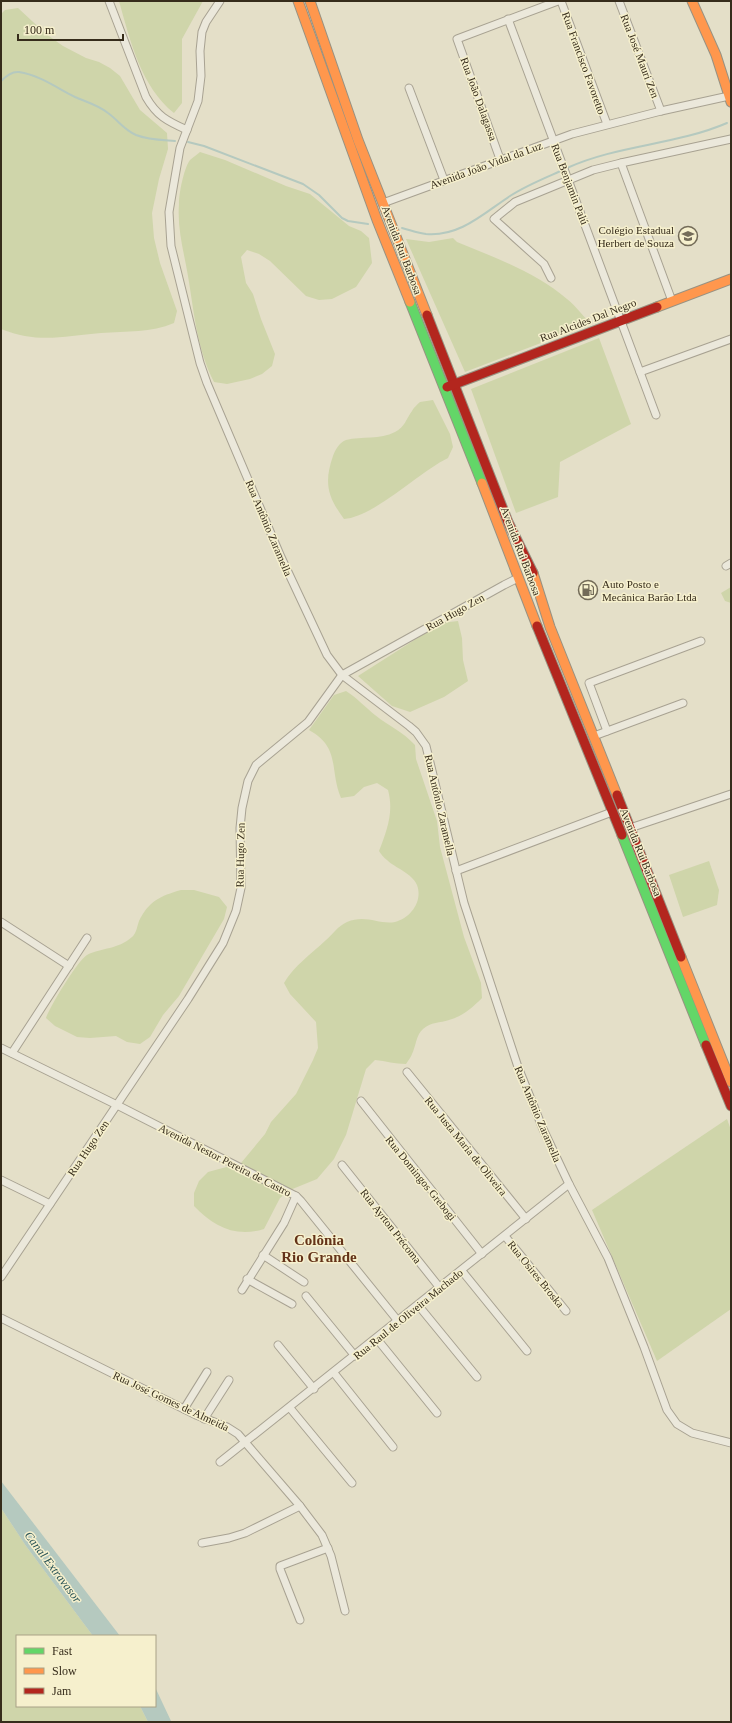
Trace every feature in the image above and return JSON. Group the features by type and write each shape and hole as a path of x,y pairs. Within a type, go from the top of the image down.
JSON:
{"main road":[{"name":"Avenida Rui Barbosa","path":"298,1 386,243 518,577 731,1106"},
{"name":"Avenida Rui Barbosa","path":"310,1 350,116 388,216 511,528 533,572 543,608 731,1082"},
{"path":"692,1 716,55 730,98"},
{"name":"Rua Alcides Dal Negro","path":"444,388 731,279"},
{"path":"527,566 533,572 530,583 523,583 518,577 521,567 527,566"}],"street":[{"path":"109,1 141,84 153,108 167,121 187,130"},
{"name":"Rua Antônio Zaramella","path":"220,1 206,22 202,32 200,51 200,89 194,112 179,154 169,212 171,246 200,363 207,383 281,556 327,655 342,675 409,726 416,732 426,746 456,871 467,910 518,1067 543,1129 569,1184 608,1258 644,1347 663,1401 677,1424 692,1433 731,1443"},
{"path":"508,20 559,1"},
{"name":"Rua Francisco Favoretto","path":"559,1 606,124"},
{"name":"Rua José Mauri Zen","path":"619,1 661,111"},
{"name":"Rua João Dalagassa","path":"500,159 457,39 508,20"},
{"name":"Rua Benjamin Palú","path":"508,20 656,415"},
{"path":"409,88 444,180"},
{"name":"Avenida João Vidal da Luz","path":"383,203 553,140 606,124 661,111 730,98"},
{"path":"551,278 544,264 494,219 515,202 568,178 593,170 731,139"},
{"path":"621,163 672,301"},
{"path":"640,372 731,339"},
{"name":"Rua Hugo Zen","path":"1,1277 199,983 220,949 230,926 241,888 241,819 244,794 252,772 261,761 292,737 308,722 342,675 518,577"},
{"path":"607,731 589,683 702,641"},
{"path":"594,736 683,703"},
{"path":"630,828 731,794"},
{"path":"456,871 612,812"},
{"path":"1,922 69,966"},
{"path":"12,1053 87,938"},
{"name":"Avenida Nestor Pereira de Castro","path":"1,1048 296,1196 398,1321"},
{"name":"Rua Justa Maria de Oliveira","path":"407,1072 526,1219"},
{"name":"Rua Domingos Grebogi","path":"361,1101 482,1254"},
{"name":"Rua Ayrton Précoma","path":"342,1165 440,1288"},
{"path":"1,1180 50,1204"},
{"name":"Rua Raul de Oliveira Machado","path":"220,1462 334,1373 569,1184"},
{"path":"242,1290 247,1279 289,1215 296,1196"},
{"name":"Rua Osires Broska","path":"505,1236 566,1312"},
{"path":"263,1255 304,1282"},
{"path":"462,1270 526,1351"},
{"path":"247,1279 292,1304"},
{"path":"306,1296 355,1356"},
{"path":"418,1305 476,1377"},
{"name":"Rua José Gomes de Almeida","path":"1,1318 204,1419 232,1430 246,1443 300,1506 322,1535 328,1548 345,1611"},
{"path":"376,1338 437,1413"},
{"path":"278,1345 314,1388"},
{"path":"184,1409 207,1372"},
{"path":"334,1373 393,1447"},
{"path":"204,1419 229,1380"},
{"path":"290,1408 352,1484"},
{"path":"202,1543 229,1538 245,1533 300,1506"},
{"path":"300,1620 280,1566 328,1548"}],"green space":[{"path":"119,1 203,1 182,39 182,103 174,113 153,90 138,62"},
{"path":"18,8 46,34 63,46 86,58 99,62 120,76 140,110 167,133 168,149 159,179 152,213 154,238 160,263 177,311 174,323 148,330 51,338 39,338 15,334 1,329 1,14 5,10"},
{"path":"200,152 225,160 286,186 310,194 349,226 361,231 369,238 372,263 356,287 332,299 319,300 306,296 270,261 259,254 247,250 241,257 246,283 253,294 275,354 272,366 262,374 250,379 227,384 214,382 204,357 197,330 180,231 179,204 182,181 190,160"},
{"path":"453,238 457,242 515,266 555,289 591,324 465,372 406,239 429,242"},
{"path":"599,338 631,424 560,462 558,497 516,513 471,389"},
{"path":"433,400 450,434 453,447 448,458 369,511 344,519 338,511 331,496 328,481 330,465 338,446 346,440 377,437 395,432 403,425 414,408 420,402"},
{"path":"731,587 731,603 725,601 721,593"},
{"path":"458,621 462,638 463,660 468,681 444,697 410,712 392,706 358,676 441,623"},
{"path":"346,691 415,745 416,759 437,821 440,847 464,937 481,983 482,998 463,1014 449,1020 432,1024 423,1029 419,1034 412,1055 406,1064 375,1060 366,1069 346,1135 334,1159 317,1179 290,1190 280,1198 264,1229 244,1232 234,1231 217,1224 201,1213 194,1206 194,1193 199,1181 208,1172 241,1163 265,1134 271,1122 296,1094 313,1060 318,1048 316,1022 290,994 284,983 298,966 338,928 347,922 366,919 389,923 395,922 411,913 417,903 418,891 415,881 390,863 379,851 389,821 390,798 388,790 377,783 364,787 354,796 341,798 337,787 330,752 326,744 309,730 334,695"},
{"path":"709,861 719,890 717,905 683,917 669,875"},
{"path":"181,890 194,890 219,897 227,907 224,919 179,996 163,1015 150,1037 140,1044 127,1042 116,1036 90,1038 77,1037 55,1026 46,1018 64,985 77,966 87,955 121,944 132,937 143,914 151,904 161,897"},
{"path":"727,1119 731,1130 731,1309 657,1361 592,1210"},
{"path":"1,1508 26,1546 92,1635 16,1635 16,1707 140,1707 148,1722 1,1722"}],"water":[{"name":"Canal Extravasor","path":"1,1481 119,1635 92,1635 26,1546 1,1508"},
{"path":"156,1689 172,1722 148,1722 140,1707 156,1707"}],"waterway":[{"path":"1,81 14,72 34,76 104,110 136,135 151,139 175,141"},
{"path":"567,168 606,154 688,136 727,123"},
{"path":"188,142 204,146 303,184 319,195 342,218 348,221 368,224"},
{"path":"402,228 426,234 450,232 461,228 481,216 523,188 563,170"}],"traffic: fast":[{"path":"410,302 482,483"},
{"path":"622,835 706,1045"}],"traffic: slow":[{"path":"298,1 377,220 410,302"},
{"path":"310,1 358,140 427,315"},
{"path":"692,1 716,55 731,102"},
{"path":"657,307 731,279"},
{"path":"482,483 537,626"},
{"path":"533,573 550,627 617,795"},
{"path":"681,957 731,1082"}],"traffic: jam":[{"path":"447,387 657,307"},
{"path":"427,315 508,522 533,573"},
{"path":"537,626 622,835"},
{"path":"617,795 681,957"},
{"path":"706,1045 731,1106"}],"place":[{"name":"Colégio Estadual Herbert de Souza","path":"688,236"},
{"name":"Auto Posto e Mecânica Barão Ltda","path":"588,590"}],"district":[{"name":"Colônia Rio Grande","path":"319,1248"}]}
